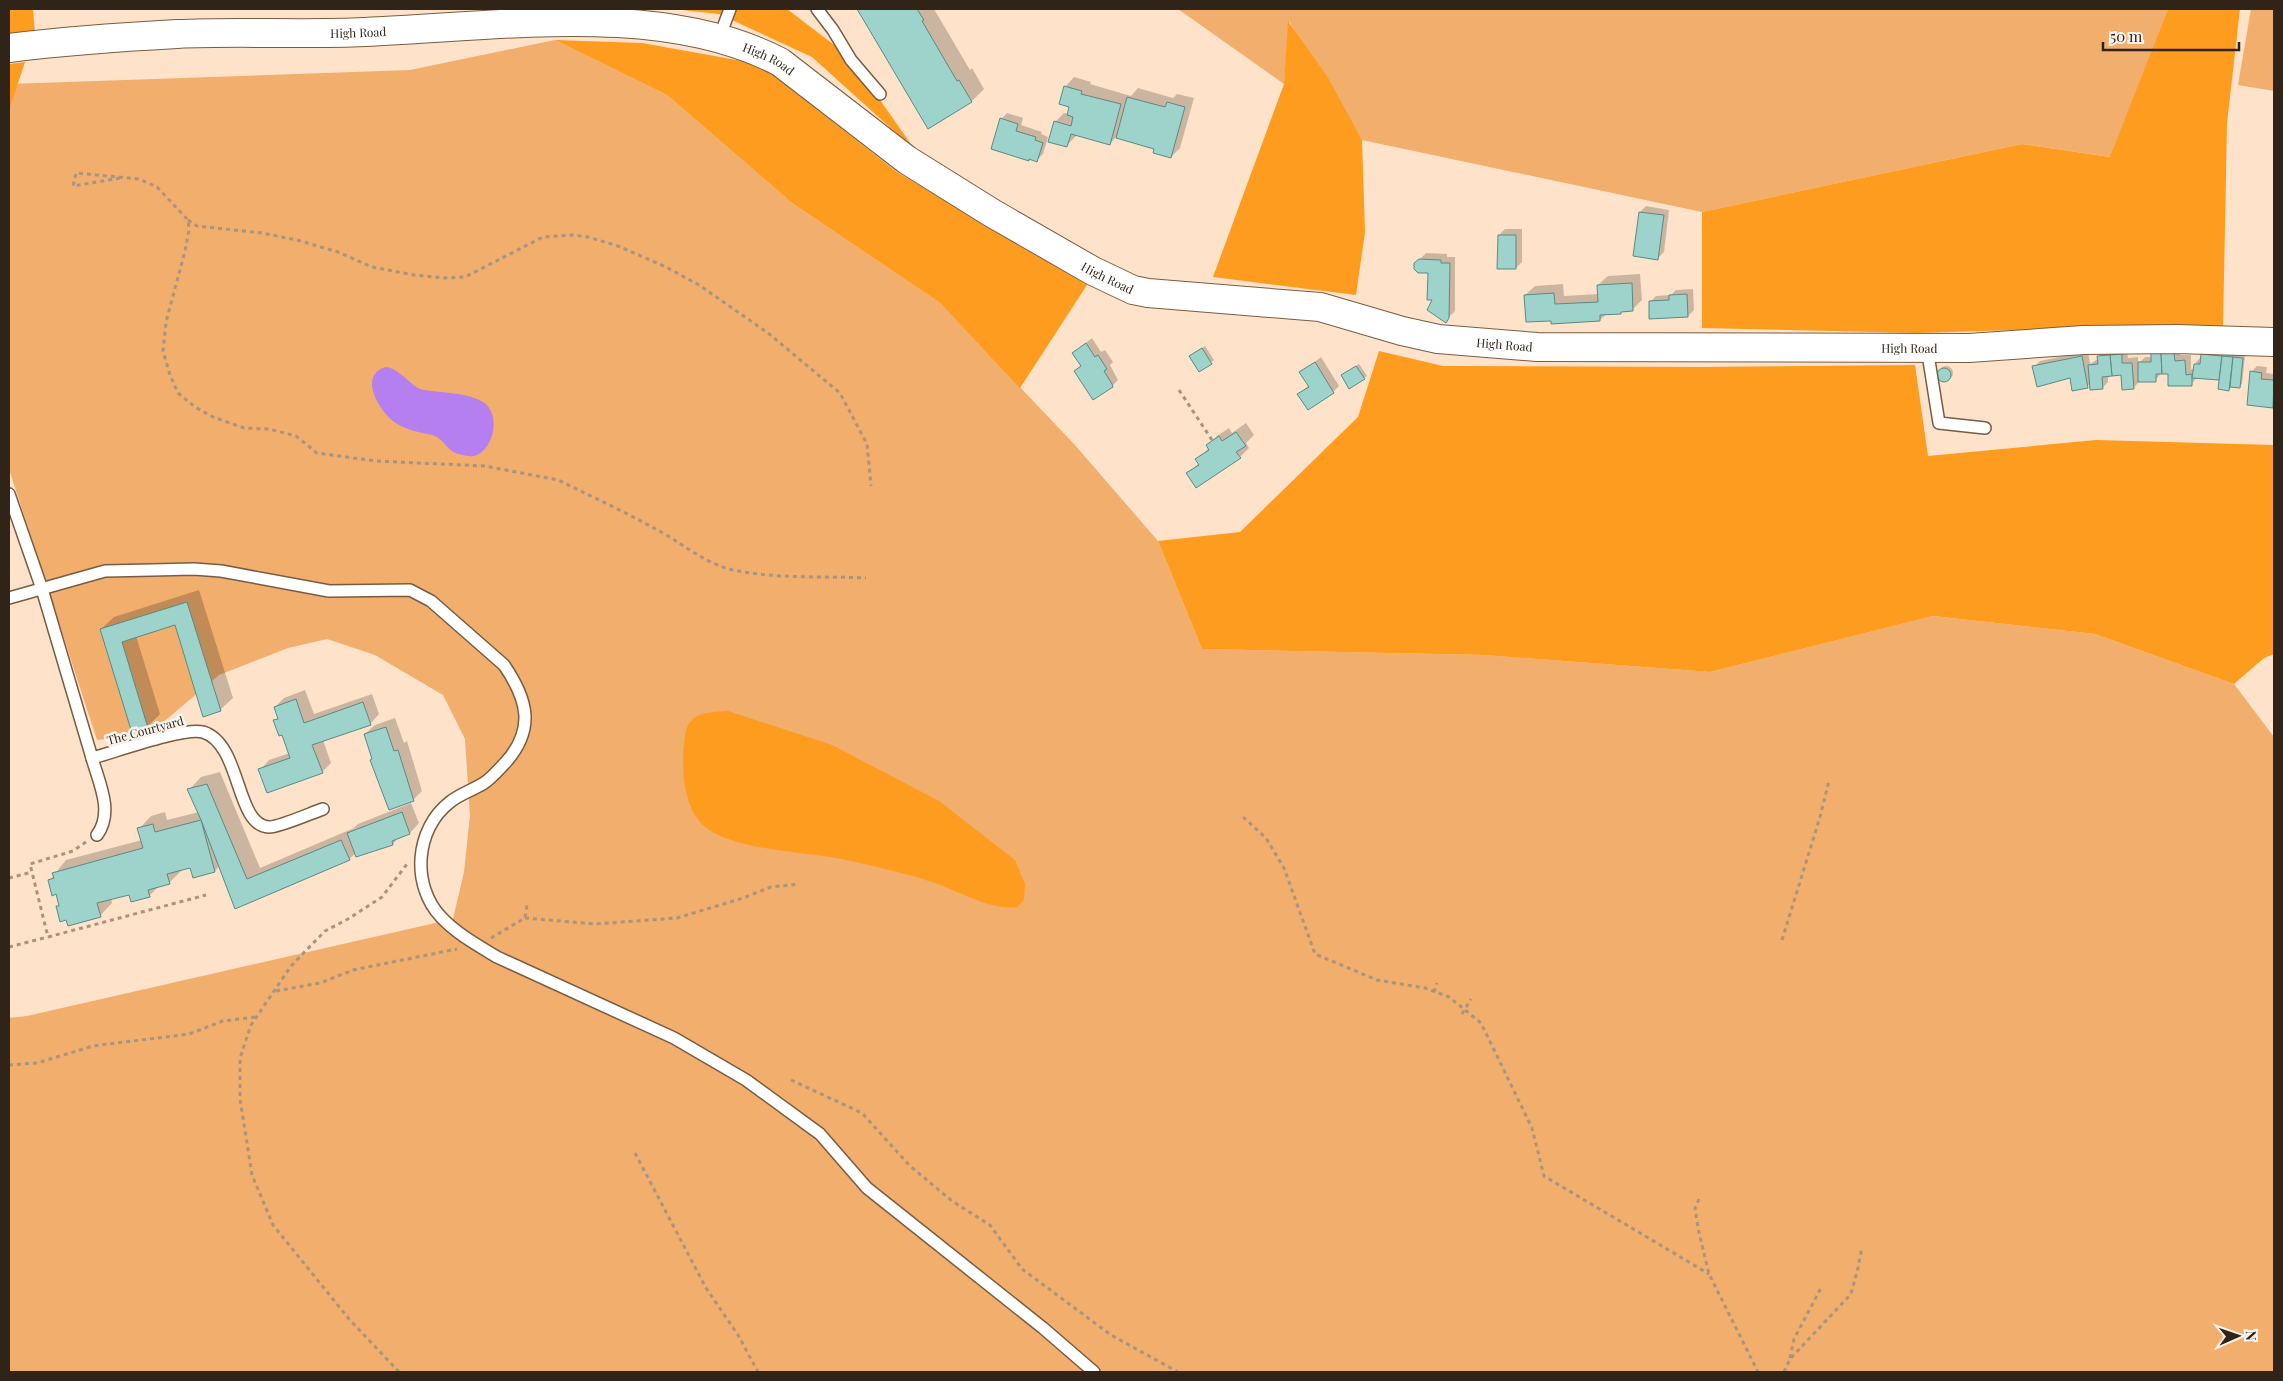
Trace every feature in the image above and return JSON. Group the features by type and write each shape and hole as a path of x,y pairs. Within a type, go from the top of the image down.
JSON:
{"main road":[{"name":"High Road","path":"9,48 178,34 366,32 539,18 610,17 693,25 725,21 907,160 992,213 1093,271 1134,290 1170,295 1320,307 1402,331 1438,339 1478,344 1537,347 1969,348 2083,340 2130,339 2222,339 2274,342"}],"lane":[{"path":"817,9 833,30 850,60 880,94"},
{"path":"1927,348 1939,423 1985,428"},
{"path":"9,494 42,590 105,804 103,826 97,835"},
{"path":"9,598 105,572 194,569 221,571 329,591 410,590 431,602 504,666 511,675 522,700 525,724 523,736 518,747 500,769 485,782 450,802 432,821 421,853 420,868 430,902 441,916 473,943 544,979 674,1038 746,1080 820,1134 867,1188 1043,1328 1094,1372"},
{"name":"The Courtyard","path":"92,758 180,733 203,732 222,745 228,756 248,812 258,824 270,827 323,809"}],"path":[{"path":"120,178 73,186 76,174 139,179 157,187 188,220 197,226 262,233 297,240 338,252 372,267 414,276 444,278 465,276 543,238 573,235 588,237 618,246 666,267 706,290 768,333 840,393 867,444 871,486"},
{"path":"188,220 189,230 185,251 166,322 163,351 178,393 194,407 213,417 244,428 269,429 296,436 316,454 385,462 485,466 546,476 558,480 641,521 672,538 702,559 732,570 757,574 866,578"},
{"path":"1179,390 1212,440"},
{"path":"1782,940 1820,817 1829,781"},
{"path":"1243,817 1266,838 1284,868 1315,954 1377,980 1434,992 1448,997 1465,1009 1481,1023 1532,1128 1544,1176 1709,1274"},
{"path":"48,937 30,864 73,851 97,835"},
{"path":"399,1372 349,1319 273,1225 252,1175 240,1098 240,1058 251,1025 291,966 325,931 348,920 382,897 403,868 421,853"},
{"path":"9,878 32,872"},
{"path":"275,991 320,983 353,970 447,952 498,936 525,918 595,924 677,918 743,898 771,887 799,884"},
{"path":"9,947 206,895"},
{"path":"525,918 528,905"},
{"path":"1434,992 1437,983"},
{"path":"1462,1014 1471,1000"},
{"path":"9,1065 36,1063 93,1046 190,1034 223,1021 256,1017"},
{"path":"791,1080 862,1113 910,1166 952,1201 990,1224 1022,1269 1111,1335 1178,1372"},
{"path":"635,1153 706,1288 738,1335 758,1372"},
{"path":"1699,1199 1695,1208 1709,1274 1758,1372"},
{"path":"1790,1359 1850,1294 1862,1247"},
{"path":"1784,1372 1790,1359 1794,1339 1822,1286"}],"shaded area":[{"path":"9,9 33,9 35,34 9,37"},
{"path":"673,9 787,9 850,57 915,150 812,57 719,14"},
{"path":"1178,9 2168,9 2111,157 2022,144 1702,212 1362,140 1289,21 1284,84"},
{"path":"2168,9 2240,9 2227,123 2223,327 2117,327 1917,333 1702,328 1702,212 2022,144 2110,157"},
{"path":"2251,9 2274,9 2274,91 2238,85"},
{"path":"1288,21 1327,76 1362,140 1365,232 1356,295 1213,277 1284,84"},
{"path":"555,40 667,95 792,203 940,303 1074,444 1158,541 1202,649 1484,655 1710,672 1933,616 2095,634 2234,684 2274,737 2274,1372 9,1372 9,1018 27,1016 453,919 464,872 470,815 465,739 443,695 375,655 327,639 288,648 219,675 148,735 97,740 9,469 9,84 410,70"},
{"path":"555,40 642,43 759,64 897,172 1087,285 1020,388 940,303 792,203 667,95"},
{"path":"25,62 9,110 9,64"},
{"path":"1379,351 1443,366 1702,367 1915,365 1928,456 2096,440 2274,445 2274,654 2264,658 2234,684 2095,634 1933,616 1710,672 1484,655 1202,649 1158,541 1240,532 1358,417"},
{"path":"386,367 397,371 420,389 462,395 483,402 489,407 494,422 491,439 487,447 474,456 455,453 440,439 432,435 410,430 396,423 378,403 372,386 373,378 377,371"},
{"path":"728,711 832,745 939,801 1015,860 1025,884 1024,899 1018,907 987,904 935,883 893,871 862,863 748,845 711,831 699,821 689,803 683,769 685,736 690,722 700,715"}],"building":[{"path":"857,9 917,9 957,81 959,80 972,102 928,129"},
{"path":"1064,86 1082,91 1081,94 1121,104 1110,145 1071,134 1067,147 1048,142 1054,121 1071,126 1073,117 1067,115 1069,107 1059,104"},
{"path":"1127,97 1165,107 1167,102 1185,107 1171,158 1153,153 1154,149 1116,138"},
{"path":"1000,118 1018,124 1016,131 1036,137 1035,140 1043,143 1037,162 991,149"},
{"path":"1639,212 1664,215 1658,260 1633,256"},
{"path":"1498,235 1516,235 1516,269 1497,269"},
{"path":"1419,259 1441,260 1441,263 1450,263 1449,318 1446,323 1427,310 1432,300 1427,300 1428,273 1418,273 1414,269 1414,263"},
{"path":"1632,283 1633,311 1621,312 1621,314 1600,315 1600,321 1551,324 1551,321 1526,322 1524,295 1554,293 1555,304 1598,302 1597,285"},
{"path":"1687,294 1688,317 1649,319 1649,301 1669,300 1669,295"},
{"path":"1086,343 1095,357 1098,355 1107,369 1104,371 1113,387 1093,400 1074,371 1081,366 1072,353"},
{"path":"1202,348 1212,364 1199,372 1189,356"},
{"path":"2151,353 2161,353 2162,374 2156,374 2156,382 2138,382 2138,362 2151,362"},
{"path":"2161,353 2174,353 2175,361 2185,360 2186,375 2192,374 2192,386 2168,386 2168,374 2162,374"},
{"path":"2122,354 2122,363 2132,363 2134,389 2122,390 2121,375 2112,376 2110,355"},
{"path":"2201,354 2222,356 2219,380 2192,378 2194,364 2200,364"},
{"path":"2110,355 2112,376 2102,377 2103,389 2090,390 2088,365 2098,364 2097,356"},
{"path":"2082,356 2088,388 2072,391 2070,378 2037,387 2032,366"},
{"path":"2222,356 2233,357 2229,391 2218,389"},
{"path":"2233,357 2243,358 2240,388 2230,387"},
{"path":"1315,362 1334,393 1308,410 1297,394 1309,387 1299,372"},
{"path":"1356,366 1365,379 1349,389 1341,375"},
{"path":"1941,368 1947,368 1951,375 1947,382 1941,382 1937,378 1937,372"},
{"path":"2250,371 2262,373 2261,379 2274,380 2273,408 2247,405"},
{"path":"1236,432 1246,446 1236,452 1241,458 1196,488 1186,473 1199,465 1195,459 1209,450 1206,445 1219,436 1222,441"},
{"path":"187,602 221,711 203,717 175,625 122,642 148,728 132,733 100,629"},
{"path":"296,699 304,723 363,702 371,725 312,745 323,773 267,793 258,769 290,758 282,735 279,736 273,720 278,719 274,707"},
{"path":"386,727 394,751 398,750 414,801 389,810 370,760 372,759 364,734"},
{"path":"207,784 247,879 341,840 350,860 235,909 187,789"},
{"path":"402,812 410,834 392,841 393,845 356,857 347,833"},
{"path":"201,820 215,872 193,878 190,868 167,874 170,884 148,890 150,897 131,902 129,895 97,903 101,917 68,926 66,920 60,922 56,906 59,906 56,894 52,896 48,880 54,878 52,873 143,848 137,828 153,824 155,832"}]}
